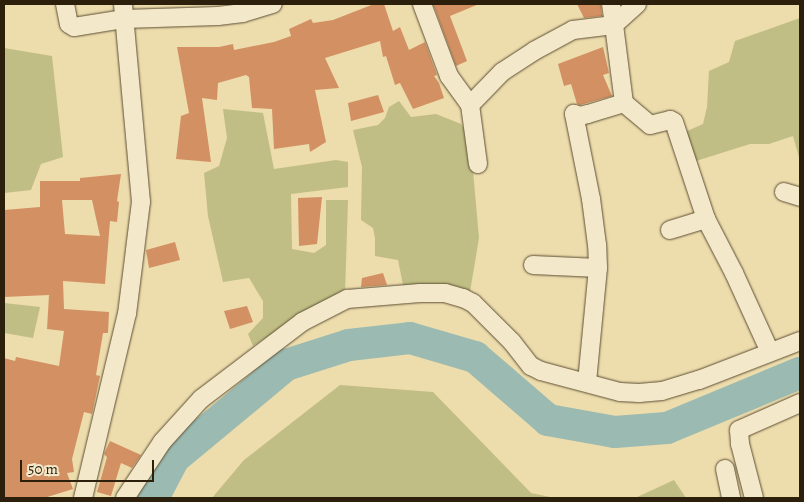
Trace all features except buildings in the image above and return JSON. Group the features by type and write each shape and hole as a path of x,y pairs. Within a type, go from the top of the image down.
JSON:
{"street":[{"path":"65,4 69,24 72,27 123,11 218,16 243,13 273,4"},
{"path":"422,4 449,76 470,105 478,164"},
{"path":"470,105 502,72 542,47 573,30 637,4"},
{"path":"83,498 127,314 141,202 123,11"},
{"path":"613,14 624,104 650,125 670,120 674,122 706,220 734,272 770,352"},
{"path":"587,382 598,268 591,199 574,114 580,116 624,104"},
{"path":"670,230 706,220"},
{"path":"533,265 598,268"},
{"path":"125,498 162,442 201,399 302,322 347,299 420,293 444,293 463,298 473,303 512,342 532,366 557,376 587,382 620,392 662,391 699,380 800,340"},
{"path":"754,498 740,444 739,430 800,403"},
{"path":"725,469 731,498"}],"shaded area":[{"path":"800,18 800,161 793,136 769,144 750,144 696,161 685,132 703,124 707,107 709,71 729,62 735,41"},
{"path":"4,48 52,56 63,157 41,164 31,190 4,193"},
{"path":"399,101 411,117 436,114 461,124 470,137 479,238 470,292 441,284 403,285 398,260 375,256 373,228 361,220 362,167 353,130 378,125 385,118 389,107"},
{"path":"223,109 263,113 274,169 336,160 348,162 348,187 291,194 292,249 314,253 326,245 326,200 348,200 345,295 300,316 253,346 248,334 263,318 263,301 249,278 223,282 208,216 204,173 219,166 227,138"},
{"path":"4,303 40,307 33,338 4,333"},
{"path":"340,385 433,392 531,493 555,498 212,498 244,460"},
{"path":"674,480 686,498 635,498"}],"waterway":[{"path":"153,498 174,458 286,365 349,345 410,338 475,357 548,420 615,432 667,428 800,373"}]}
